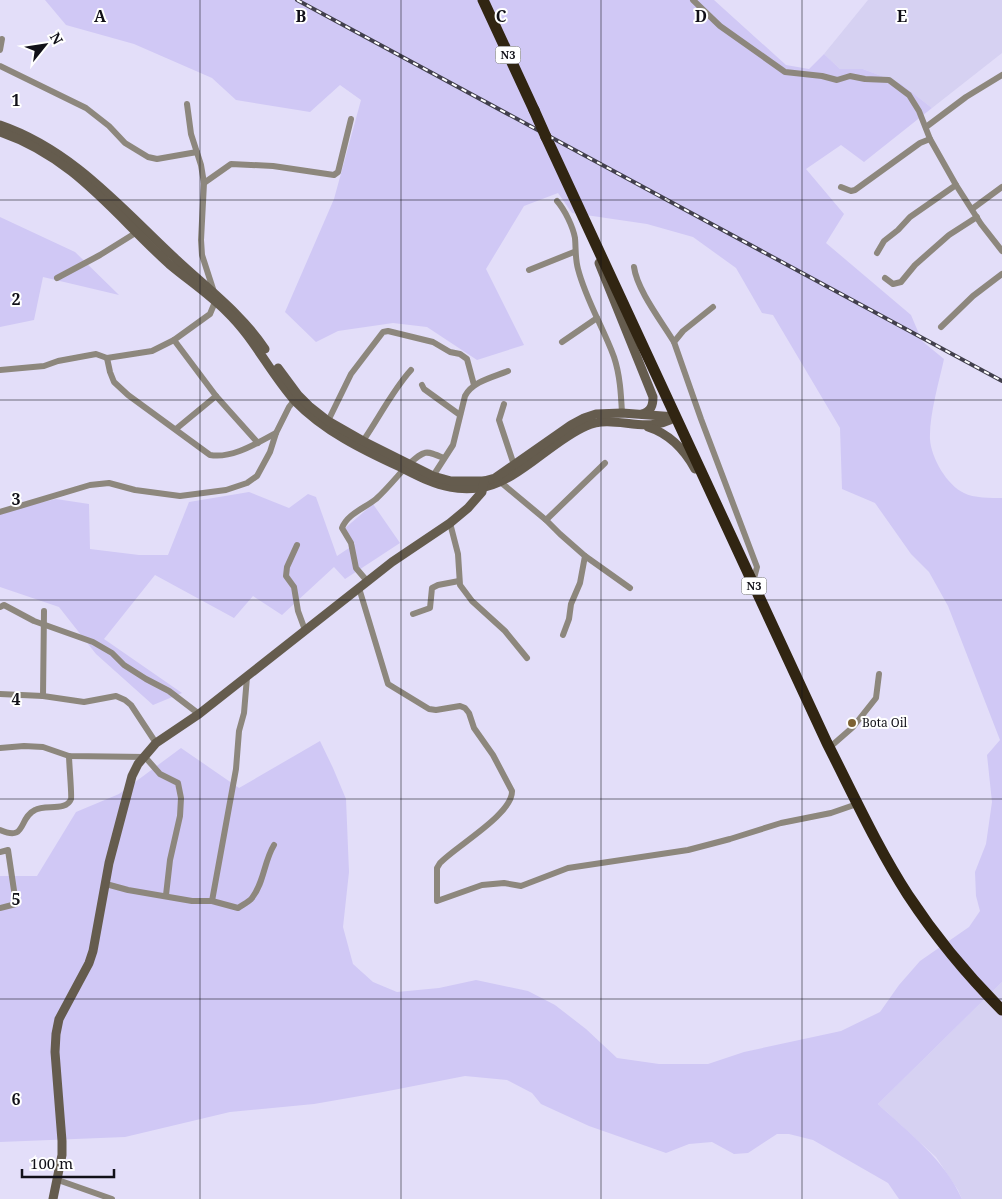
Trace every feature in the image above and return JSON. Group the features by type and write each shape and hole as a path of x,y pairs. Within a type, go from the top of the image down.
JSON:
{"highway":[{"name":"N3","path":"483,0 752,583 857,804 890,866 914,902 957,961 1002,1010"}],"street":[{"path":"693,0 720,26 785,72 822,76 837,80 850,76 890,80 908,95 919,111 930,139 956,185 1002,251"},
{"path":"0,50 2,39"},
{"path":"0,66 86,108 109,126 125,143 148,157 157,159 196,152"},
{"path":"926,127 966,97 1002,75"},
{"path":"0,370 44,366 58,361 96,354 107,358 152,351 174,340 210,314 215,302 214,292 202,255 201,240 204,182 191,134 187,104"},
{"path":"204,182 231,164 272,166 334,175 338,172 351,119"},
{"path":"0,125 39,142 68,160 110,195 167,251 238,314 259,340 296,397 328,421 437,484 452,488 484,484 497,480 576,430 590,424 614,422 641,425 665,423 676,417"},
{"path":"0,132 28,144 51,157 97,192 169,264 215,302 239,325 296,397 327,428 354,444 434,476 451,481 484,484"},
{"path":"841,187 851,191 855,190 920,143 930,139"},
{"path":"877,253 884,241 910,218 956,185"},
{"path":"972,209 1002,187"},
{"path":"574,198 582,223 653,396 652,407 642,414"},
{"path":"557,201 572,229 575,239 574,252 585,292 616,366 620,380 622,413"},
{"path":"886,278 893,284 901,282 915,265 948,235 977,217"},
{"path":"57,278 137,232"},
{"path":"529,270 574,252"},
{"path":"634,267 635,275 674,342 757,567 752,583"},
{"path":"941,327 973,296 1002,274"},
{"path":"674,342 683,331 713,307"},
{"path":"562,342 596,318"},
{"path":"328,421 351,374 383,332 388,331 433,342 450,352 460,354 467,359 474,385"},
{"path":"174,340 216,396 258,443"},
{"path":"107,358 114,382 128,395 176,428 210,455 219,456 227,454 258,443 276,433"},
{"path":"363,442 388,404 397,386 411,370"},
{"path":"434,476 453,445 468,390 474,385 508,370"},
{"path":"422,385 424,389 460,415"},
{"path":"176,428 216,396"},
{"path":"0,512 90,485 109,483 135,490 180,496 226,490 247,483 257,476 270,452 276,433 296,397"},
{"path":"504,404 499,420 514,465"},
{"path":"497,480 514,465 571,424 584,418 596,414 622,413 676,417"},
{"path":"641,425 664,434 676,443 693,465 717,505"},
{"path":"367,581 356,568 351,543 342,528 344,523 352,515 376,499 406,466 422,452 429,451 444,458"},
{"path":"546,520 605,463"},
{"path":"497,480 546,520 585,556 630,588"},
{"path":"53,1199 58,1180 62,1142 56,1034 59,1019 89,963 93,951 109,863 132,776 138,764 156,743 200,714 392,562 450,523 476,500 484,484"},
{"path":"450,523 458,554 459,582 472,600 505,631 527,658"},
{"path":"297,545 287,567 286,576 294,588 298,611 305,630"},
{"path":"563,635 569,619 571,604 580,583 585,556"},
{"path":"413,614 430,608 432,588 438,585 459,582"},
{"path":"358,588 388,684 429,709 436,710 460,706 465,708 469,713 474,728 493,754 512,791 512,797 508,805 476,835 440,863 437,868 437,901 482,885 504,883 521,886 575,866 688,850 787,821 830,813 857,804"},
{"path":"0,607 4,605 44,625 86,639 112,652 124,665 169,691 200,714"},
{"path":"43,696 44,611"},
{"path":"829,748 853,727 876,698 879,674"},
{"path":"212,901 236,769 239,731 244,713 247,677"},
{"path":"0,694 43,696 84,702 116,696 131,705 156,743"},
{"path":"0,748 42,747 69,756 145,757 160,774 178,783 181,798 180,816 170,860 166,896"},
{"path":"0,830 11,834 16,833 30,813 35,810 61,807 68,804 72,797 69,756"},
{"path":"106,884 128,890 192,901 212,901 238,908 251,899 262,878 268,854 274,844"},
{"path":"0,852 8,850 16,904 0,908"},
{"path":"58,1180 112,1199"}],"shaded area":[{"path":"45,0 714,0 786,65 809,69 824,54 840,69 863,69 900,83 932,108 864,162 841,145 806,169 844,214 826,243 911,315 922,341 944,359 930,430 933,454 941,470 952,484 968,495 1002,498 1002,982 878,1104 936,1159 946,1171 962,1199 899,1199 888,1183 813,1140 789,1134 777,1134 748,1153 734,1154 712,1142 689,1144 666,1153 589,1126 541,1104 532,1093 507,1080 465,1076 314,1104 230,1112 125,1137 0,1142 0,876 37,876 76,812 119,794 181,748 239,788 320,741 346,799 349,872 343,927 353,964 373,982 397,992 439,988 476,980 528,991 555,1005 586,1029 617,1058 659,1064 708,1064 744,1052 841,1031 880,1012 899,985 920,961 969,927 980,911 976,896 975,872 986,844 992,802 987,755 1000,740 948,606 929,572 911,554 875,503 842,489 840,428 773,315 762,313 736,268 693,237 647,224 572,213 558,193 524,206 486,269 524,345 477,360 427,327 393,323 338,331 316,342 285,312 334,199 361,100 340,85 310,112 236,100 212,78 134,44 66,25"},
{"path":"868,0 1002,0 1002,53 932,108 900,83 863,69 840,69 824,54"},
{"path":"0,217 75,252 119,295 43,277 34,320 0,327"},
{"path":"249,492 289,508 308,494 316,497 337,556 355,544 344,529 373,504 400,543 345,579 334,567 282,615 253,596 234,618 155,575 104,639 182,693 153,705 96,654 59,607 0,587 0,512 56,499 89,504 90,549 139,555 168,555 189,502"},
{"path":"1002,982 1002,1199 962,1199 936,1157 878,1104"}],"railway":[{"path":"297,0 1002,381"}],"place":[{"name":"Bota Oil","path":"852,723"}]}
